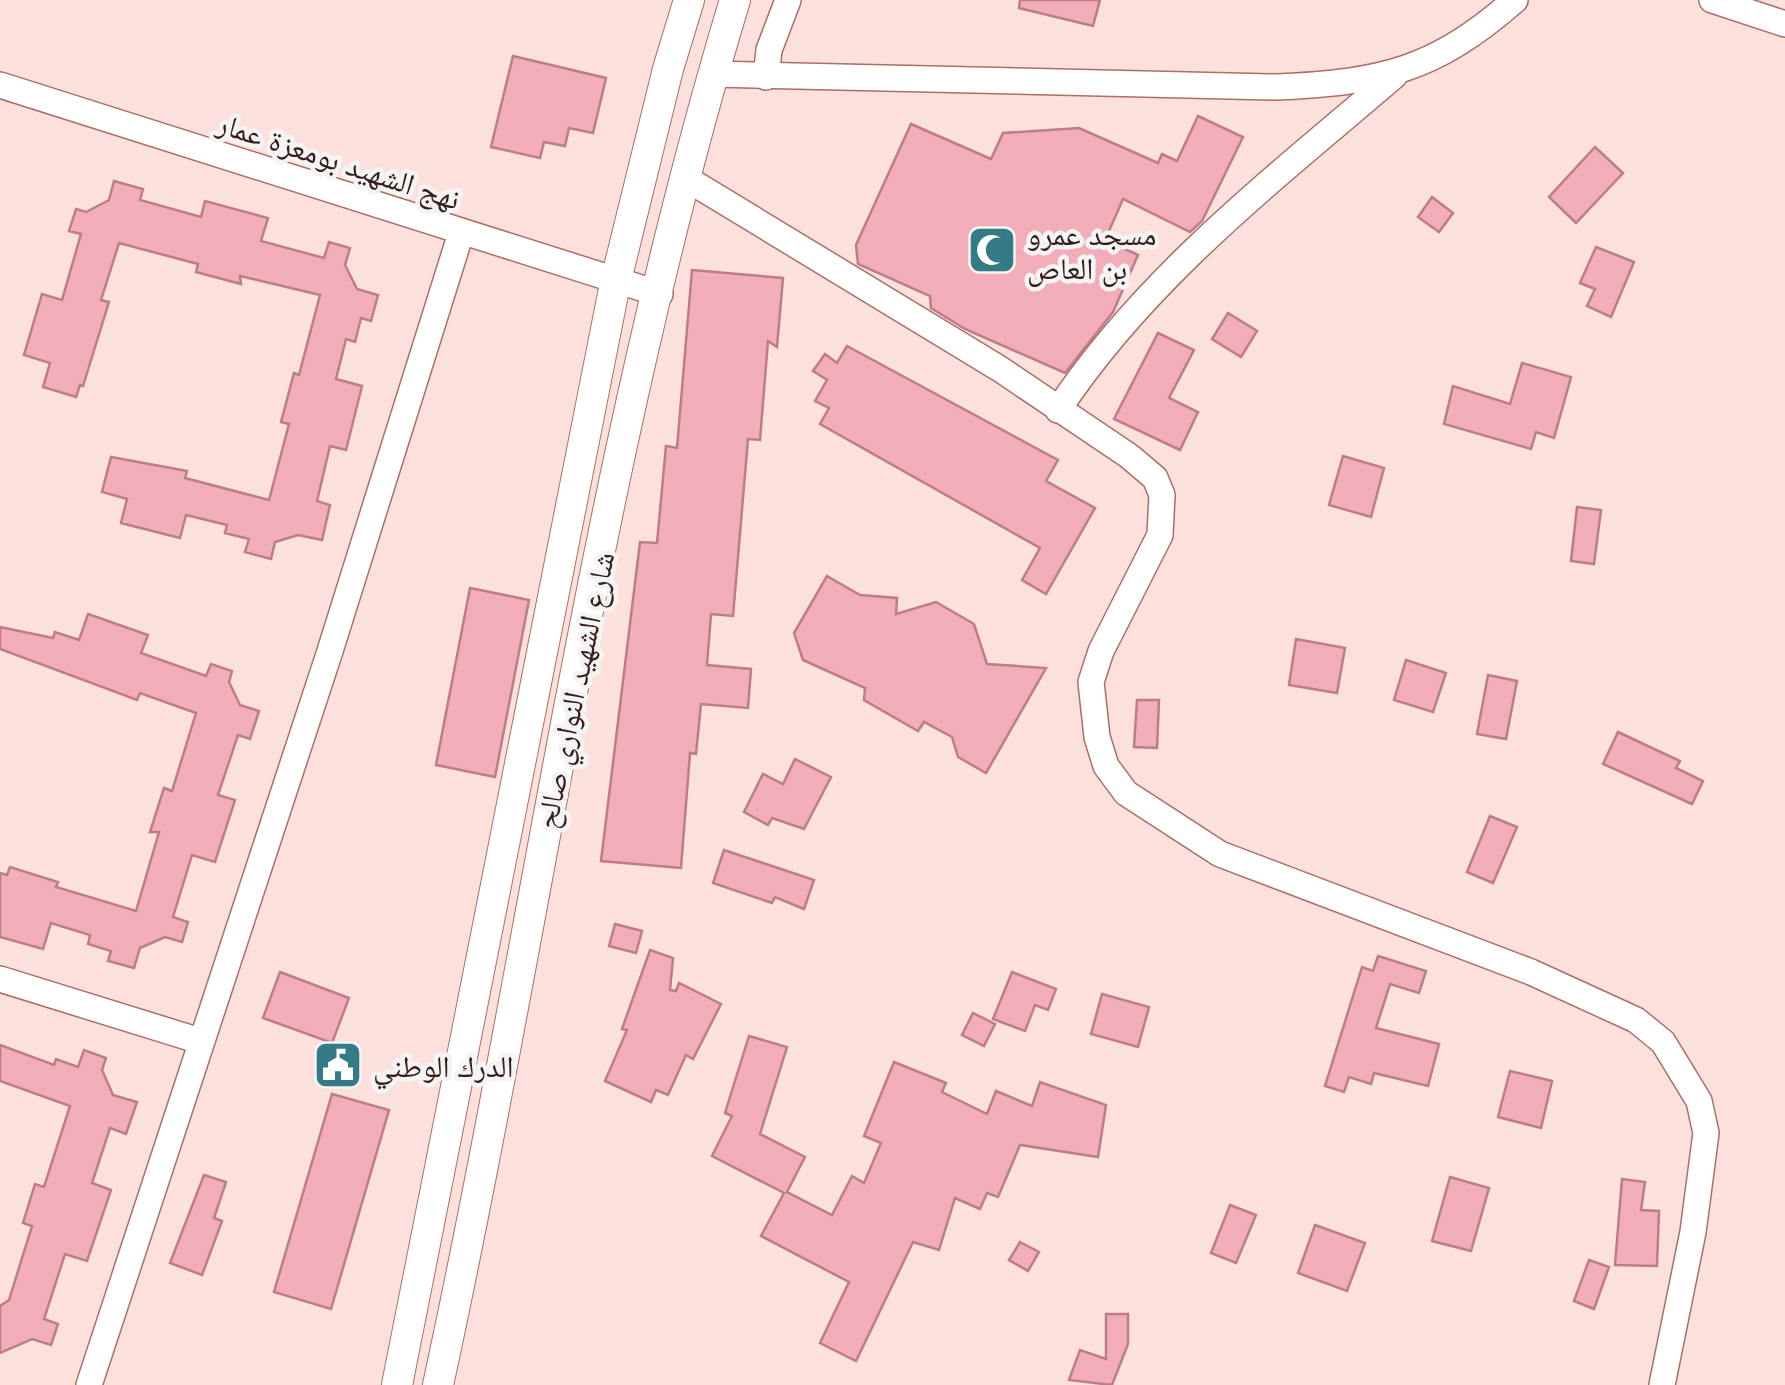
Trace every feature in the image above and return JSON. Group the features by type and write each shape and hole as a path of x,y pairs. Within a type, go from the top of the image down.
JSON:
{"street":[{"name":"شارع الشهيد النواري صالح","path":"397,1385 615,284 668,69 690,0"},
{"name":"شارع الشهيد النواري صالح","path":"438,1385 560,743 660,294 712,74 735,0"},
{"path":"766,77 769,50 788,0"},
{"path":"712,74 1276,87 1330,84 1400,71 1446,53 1515,0"},
{"path":"1712,0 1785,24"},
{"path":"1058,410 1110,339 1176,268 1400,71"},
{"name":"نهج الشهيد بومعزة عمار","path":"0,85 615,284 660,294"},
{"path":"687,180 1000,369 1143,466 1162,495 1160,535 1101,651 1090,682 1096,737 1106,766 1126,793 1220,854 1532,972 1636,1020 1663,1042 1705,1114 1706,1133 1694,1232 1662,1385"},
{"path":"88,1385 330,651 461,233"},
{"path":"0,978 200,1041"}],"building":[{"path":"1020,0 1100,0 1093,26 1019,8"},
{"path":"513,56 606,78 593,133 569,128 565,146 544,142 540,158 491,147"},
{"name":"مسجد عمرو بن العاص","path":"1198,116 1243,137 1202,221 1190,232 1123,199 1105,240 1138,255 1113,312 1065,373 965,329 931,308 930,296 858,264 856,245 911,124 991,159 1003,133 1079,128 1158,163 1162,154 1177,161"},
{"path":"1595,147 1623,173 1576,223 1549,197"},
{"path":"114,181 143,189 140,200 201,217 205,201 268,218 261,241 324,258 329,242 350,248 345,265 357,289 378,295 371,321 361,318 355,342 346,339 336,379 362,386 346,450 330,446 317,501 330,505 322,540 298,535 275,542 271,559 245,552 249,539 225,533 227,525 186,515 180,538 121,523 127,499 102,492 111,457 187,471 185,478 269,500 289,424 281,422 294,373 299,375 320,295 240,276 241,284 196,272 198,264 119,243 101,300 109,302 83,386 80,385 76,397 43,387 50,363 24,355 42,294 62,300 81,234 69,231 76,209 86,212 109,200"},
{"path":"1432,197 1453,213 1439,232 1418,217"},
{"path":"1596,247 1634,262 1611,317 1587,306 1595,289 1580,283"},
{"path":"692,270 783,278 777,347 768,341 760,440 748,439 733,616 711,614 707,665 751,669 748,708 701,704 696,754 690,753 681,868 601,861 640,542 657,543 666,446 677,448"},
{"path":"1228,313 1257,331 1241,357 1212,339"},
{"path":"1158,333 1194,350 1169,398 1198,412 1180,450 1114,419"},
{"path":"847,346 1058,460 1046,481 1095,508 1046,594 1022,580 1040,548 820,424 829,408 815,401 827,380 813,371 825,354 837,363"},
{"path":"1522,363 1571,377 1554,438 1536,432 1531,449 1444,424 1453,386 1510,404"},
{"path":"1343,456 1384,468 1371,517 1329,505"},
{"path":"1577,507 1601,510 1594,564 1571,561"},
{"path":"827,576 860,595 897,598 896,614 936,602 974,624 987,664 1046,668 986,773 958,757 952,737 924,722 918,731 864,700 865,688 803,660 794,633"},
{"path":"470,588 529,600 495,777 436,765"},
{"path":"88,614 148,635 141,653 206,676 211,664 232,671 229,682 240,705 259,711 250,739 238,735 218,795 235,800 215,862 192,855 173,917 188,922 182,942 165,937 140,948 134,968 108,961 111,951 88,944 90,935 51,923 43,949 0,937 0,873 7,875 10,867 58,882 56,887 136,911 159,832 150,832 164,788 172,791 196,713 140,693 137,700 0,649 0,627 53,638 55,632 79,640"},
{"path":"1296,639 1345,648 1337,693 1289,685"},
{"path":"1406,660 1446,673 1433,712 1394,700"},
{"path":"1488,675 1517,681 1506,739 1477,734"},
{"path":"1137,700 1159,700 1157,748 1134,747"},
{"path":"1618,732 1680,761 1676,768 1703,781 1692,804 1603,764"},
{"path":"795,759 831,777 804,829 772,818 768,825 744,812 763,774 783,784"},
{"path":"1490,816 1517,827 1493,883 1467,872"},
{"path":"724,850 814,880 804,909 775,897 772,903 713,883"},
{"path":"615,924 642,931 636,953 609,946"},
{"path":"650,950 673,958 670,990 676,991 679,983 721,1004 693,1059 686,1055 668,1095 656,1090 651,1102 605,1081 627,1030 622,1029"},
{"path":"1378,956 1426,971 1419,993 1390,984 1376,1028 1439,1044 1428,1086 1374,1073 1371,1084 1349,1077 1344,1092 1325,1086 1362,967 1373,971"},
{"path":"280,972 349,998 332,1043 263,1018"},
{"path":"1012,972 1056,989 1048,1010 1035,1005 1025,1031 993,1019"},
{"path":"1102,994 1149,1007 1138,1047 1091,1034"},
{"path":"973,1013 995,1024 984,1046 962,1035"},
{"path":"749,1036 787,1047 760,1134 805,1157 787,1192 832,1215 852,1176 864,1183 881,1143 864,1136 894,1062 946,1083 942,1092 987,1114 996,1091 1032,1106 1040,1082 1106,1105 1098,1157 1020,1145 998,1197 987,1193 980,1209 955,1198 939,1250 913,1242 856,1361 820,1343 849,1282 761,1236 784,1193 712,1156 732,1116 725,1113"},
{"path":"0,1045 54,1065 56,1059 78,1067 84,1050 106,1058 102,1070 113,1095 137,1102 126,1134 110,1128 92,1183 111,1190 87,1261 65,1254 44,1319 58,1324 51,1345 32,1339 0,1353 0,1306 9,1300 32,1226 23,1223 35,1184 44,1187 70,1106 0,1081"},
{"path":"1510,1071 1552,1081 1541,1128 1498,1117"},
{"path":"332,1094 389,1110 331,1309 274,1292"},
{"path":"204,1175 226,1182 214,1218 222,1221 202,1275 170,1263"},
{"path":"1450,1177 1489,1188 1471,1251 1432,1241"},
{"path":"1622,1179 1645,1182 1641,1210 1659,1211 1657,1266 1615,1265"},
{"path":"1230,1205 1256,1215 1236,1263 1211,1253"},
{"path":"1315,1225 1365,1243 1347,1291 1298,1273"},
{"path":"1020,1242 1039,1252 1028,1271 1009,1260"},
{"path":"1589,1260 1609,1267 1594,1309 1574,1301"},
{"path":"1106,1314 1128,1314 1128,1344 1112,1385 1069,1380 1080,1350 1106,1359"}],"place":[{"name":"مسجد عمرو بن العاص","path":"992,250"},
{"name":"الدرك الوطني","path":"338,1065"}]}
